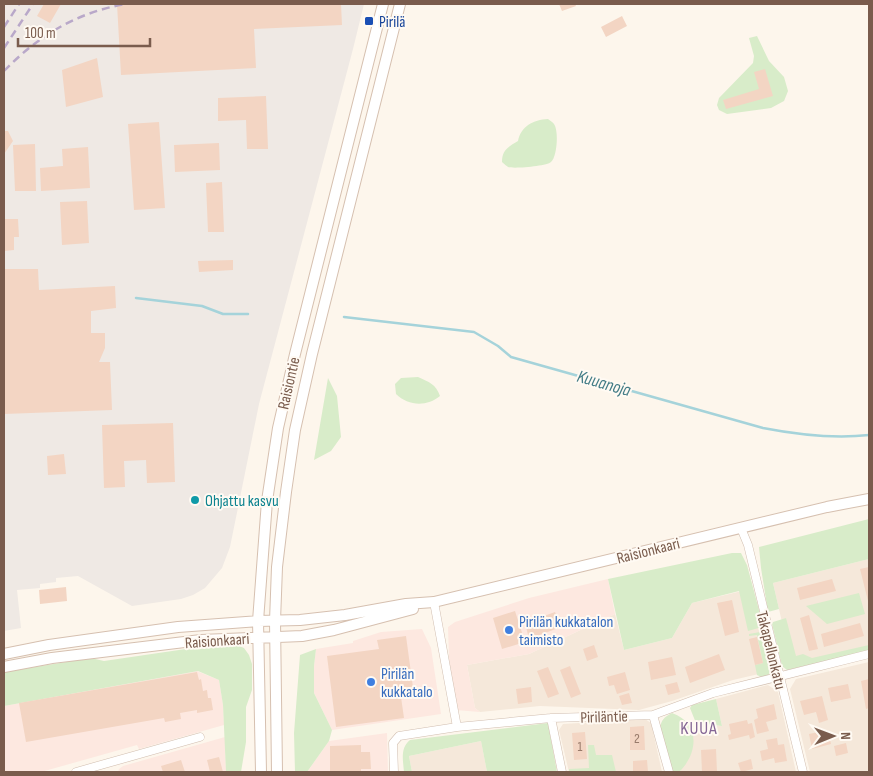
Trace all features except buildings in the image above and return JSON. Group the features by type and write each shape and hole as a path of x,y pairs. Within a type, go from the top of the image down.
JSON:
{"main road":[{"name":"Raisiontie","path":"261,772 258,621 267,501 278,428 383,4"},
{"name":"Raisiontie","path":"277,772 275,621 278,567 295,430 312,354 400,4"},
{"name":"Raisionkaari","path":"4,667 52,658 156,645 216,639 302,636 334,630 406,611 431,602 827,507 869,499"},
{"name":"Raisionkaari","path":"4,654 49,644 178,627 345,615 406,604 431,602"}],"street":[{"name":"Takapellonkatu","path":"741,528 748,545 802,772"},
{"path":"431,602 457,727"},
{"name":"Piriläntie","path":"394,772 393,743 399,736 457,727 551,718 653,715 713,693 869,654"},
{"path":"653,715 670,772"},
{"path":"551,718 562,772"},
{"path":"76,772 105,768 200,737"}],"shaded area":[{"path":"4,4 364,4 259,404 230,547 222,568 205,588 193,595 181,599 132,606 78,576 56,578 56,582 40,584 40,588 17,590 21,628 4,631"},
{"path":"869,559 869,647 801,664 790,657 773,583"},
{"path":"608,579 615,614 529,654 467,665 475,708 480,712 456,710 449,658 448,627 455,622 529,598"},
{"path":"750,589 767,664 763,673 733,680 639,710 540,706 480,712 475,708 467,665 529,654 615,614 624,650 672,638 692,603"},
{"path":"422,629 431,648 441,714 332,730 314,693 316,649 353,643 353,641 381,632"},
{"path":"869,662 869,772 810,772 790,689 796,679"},
{"path":"197,671 219,680 224,725 139,749 137,745 41,772 4,772 4,706"},
{"path":"768,685 778,692 796,772 681,772 671,729 678,721 722,726 716,699"},
{"path":"645,719 651,723 662,772 569,772 559,730 563,724"},
{"path":"387,733 388,772 307,772 329,741"},
{"path":"225,737 226,772 118,772 123,766"},
{"path":"481,741 487,772 412,772 409,756"}],"green space":[{"path":"757,36 769,61 784,77 788,91 784,101 771,108 727,114 719,110 717,105 719,98 753,63 754,56 749,38"},
{"path":"548,119 556,127 557,138 556,150 551,162 537,166 517,168 508,167 502,162 504,152 518,141 522,131 528,125"},
{"path":"418,377 434,386 440,396 435,400 418,404 406,401 396,394 395,384 401,378"},
{"path":"328,378 337,396 341,437 331,451 314,460"},
{"path":"869,519 869,559 773,583 779,609 768,612 759,547"},
{"path":"732,553 741,553 747,565 762,627 748,631 739,591 692,603 672,638 624,650 608,579"},
{"path":"859,593 865,614 827,624 806,606"},
{"path":"786,618 796,656 803,654 812,658 869,645 869,651 787,670 782,666 772,624"},
{"path":"765,631 772,666 769,674 761,677 757,675 755,665 763,663 757,635 749,636 749,634"},
{"path":"234,644 244,648 252,664 252,690 246,707 246,742 241,772 226,772 223,705 219,680 198,671 4,706 4,672 91,658 104,661 213,645"},
{"path":"316,649 314,693 332,730 329,741 307,772 295,772 294,733 300,655"},
{"path":"716,699 722,726 696,723 690,708 692,705"},
{"path":"672,713 688,724 694,740 690,757 679,772 672,772 660,729 663,719"},
{"path":"548,723 557,772 487,772 481,741 409,756 412,772 404,772 403,750 410,740"},
{"path":"588,745 594,745 596,755 612,755 616,772 569,772 569,769 589,768"}],"waterway":[{"path":"136,298 202,306 223,314 248,314"},
{"name":"Kuuanoja","path":"344,317 474,332 498,346 511,357 763,428 816,436 869,435"}],"railway":[{"path":"4,27 19,4"},
{"path":"4,48 33,4"},
{"path":"4,71 17,58 59,27 91,13 126,4"}],"place":[{"name":"Pirilä","path":"369,21"},
{"name":"Ohjattu kasvu","path":"195,500"},
{"name":"Pirilän kukkatalon taimisto","path":"509,630"},
{"name":"Pirilän kukkatalo","path":"371,682"}],"district":[{"name":"KUUA","path":"699,728"}]}
